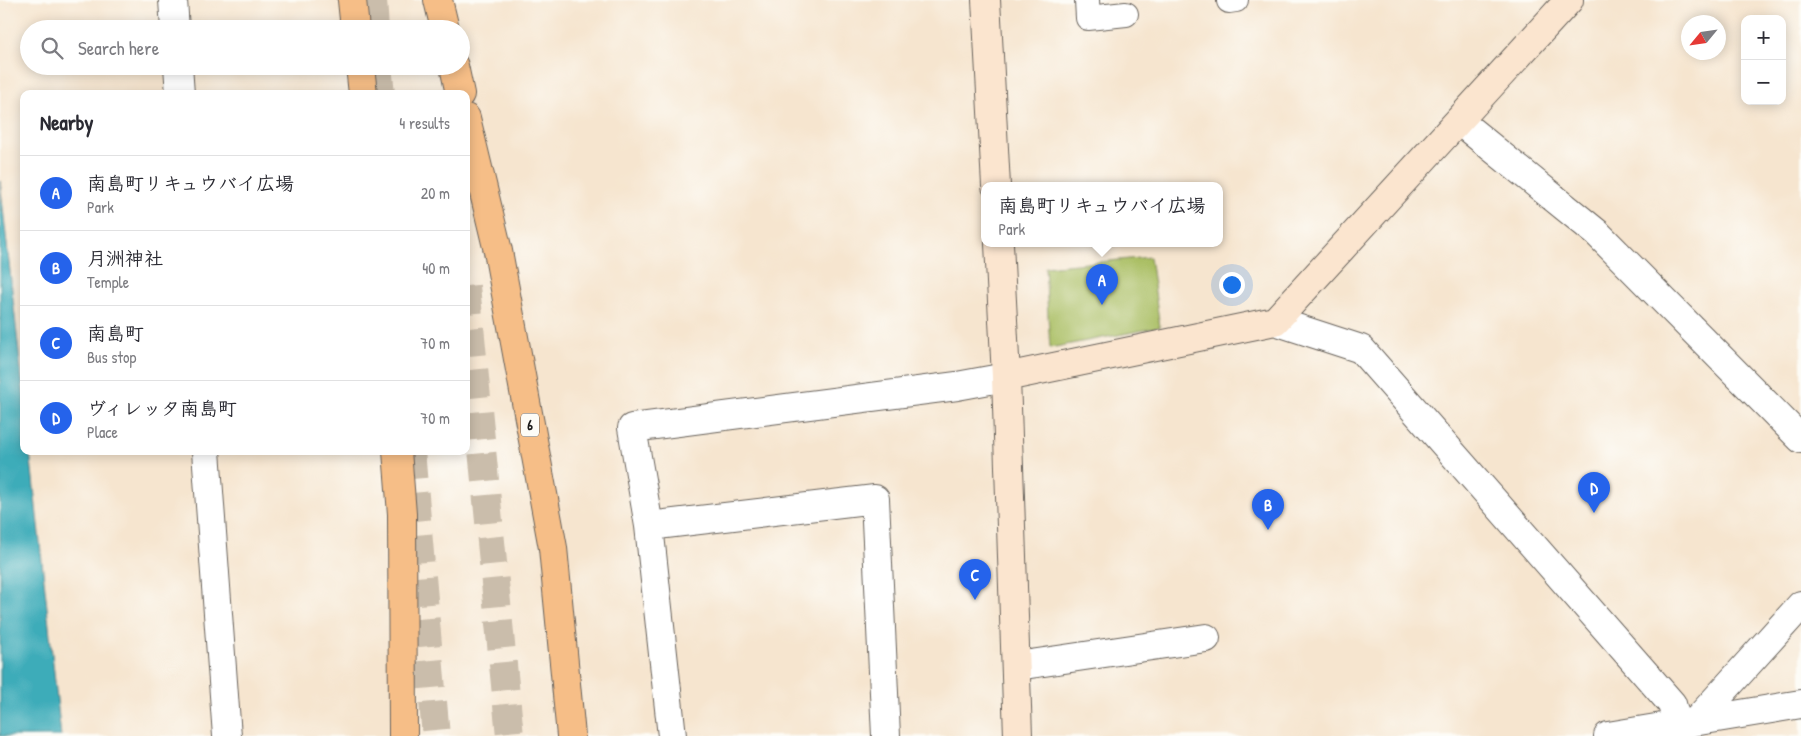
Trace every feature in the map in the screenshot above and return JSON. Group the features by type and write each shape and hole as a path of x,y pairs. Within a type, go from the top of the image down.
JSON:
{"highway":[{"path":"352,0 354,20"},
{"path":"438,0 443,20"},
{"path":"361,75 363,90"},
{"path":"456,75 459,90"},
{"name":"6","path":"470,135 498,251 553,548 571,736"},
{"path":"397,455 402,514 403,736"}],"street":[{"path":"173,0 174,20"},
{"path":"986,0 996,182"},
{"path":"1275,321 1569,0"},
{"path":"179,75 180,90"},
{"path":"1459,121 1597,233 1801,439"},
{"path":"999,247 1006,377 1018,736"},
{"path":"672,736 648,526 632,428 957,386 1275,321 1361,349 1672,704 1685,727"},
{"path":"206,455 227,736"},
{"path":"648,526 875,499 886,736"},
{"path":"1685,727 1801,605"},
{"path":"1017,666 1206,638"},
{"path":"1608,736 1685,727 1801,704"}],"lane":[{"path":"1086,0 1088,18 1126,14"}],"green space":[{"path":"1150,257 1160,327 1050,348 1045,267"}],"water":[{"path":"0,181 20,361 20,455 30,455 61,736 0,736"}],"tunnel":[{"path":"373,0 374,20"},
{"path":"379,75 381,90"},
{"path":"470,327 510,736"},
{"path":"411,455 436,736"}],"place":[{"name":"南島町リキュウバイ広場","path":"1102,305"},
{"name":"ヴィレッタ南島町","path":"1594,513"},
{"name":"月洲神社","path":"1268,530"},
{"name":"南島町","path":"975,600"}]}
